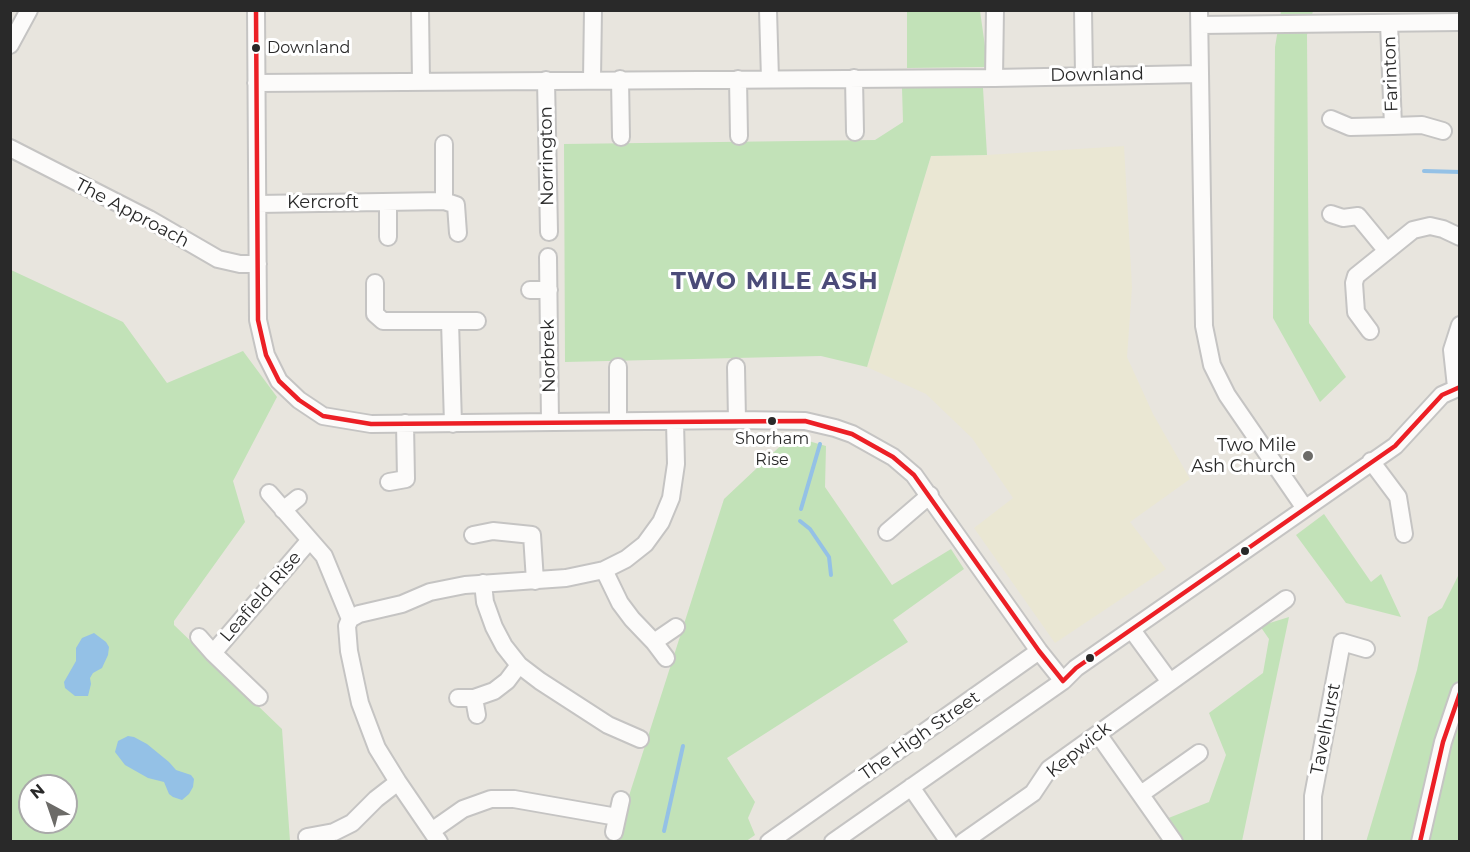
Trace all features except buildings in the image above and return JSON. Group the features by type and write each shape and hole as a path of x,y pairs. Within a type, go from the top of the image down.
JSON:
{"street":[{"path":"10,45 29,10"},
{"path":"256,10 258,320 266,355 279,381 298,400 323,416 371,424 805,421 852,434 893,457 914,475 1039,651 1063,681"},
{"path":"420,10 421,82"},
{"path":"592,80 593,10"},
{"path":"768,10 770,79"},
{"path":"994,78 995,10"},
{"path":"1083,10 1084,75"},
{"path":"1304,507 1227,395 1212,365 1204,326 1200,18 1389,23 1460,22"},
{"name":"Farinton","path":"1389,23 1393,126"},
{"name":"Downland","path":"256,83 994,78 1199,74"},
{"path":"854,78 855,132"},
{"path":"620,79 621,137"},
{"path":"738,79 739,136"},
{"name":"Norrington","path":"546,80 549,232"},
{"name":"Farinton","path":"1331,120 1350,127 1422,125 1443,131"},
{"path":"444,144 444,201 456,206 458,233"},
{"name":"The Approach","path":"10,148 149,219 218,259 240,264 258,264"},
{"name":"Kercroft","path":"258,204 444,201"},
{"path":"388,203 388,237"},
{"path":"1331,214 1344,218 1358,216 1386,250"},
{"path":"1370,331 1356,312 1354,283 1356,276 1413,230 1430,226 1460,237"},
{"name":"Norbrek","path":"548,257 550,422"},
{"path":"375,283 375,314 383,321 477,321"},
{"path":"530,290 549,290"},
{"path":"450,321 453,424"},
{"path":"1458,387 1452,350 1460,325"},
{"path":"618,367 618,421"},
{"path":"736,367 737,420"},
{"name":"The High Street","path":"833,842 1063,681 1076,668 1304,507 1395,446 1442,395 1458,387"},
{"path":"350,619 359,614 402,604 430,592 483,583 566,578 604,570 626,559 645,544 661,522 671,498 676,464 675,421"},
{"path":"389,482 407,486 405,423"},
{"path":"1371,461 1398,497 1404,534"},
{"name":"Leafield Rise","path":"269,493 324,556 350,619 347,626 349,651 360,703 377,748 436,836 463,809 491,799 514,799 616,825 621,800"},
{"path":"887,532 930,495"},
{"path":"283,510 298,498"},
{"path":"473,535 493,531 532,536 535,581"},
{"name":"Leafield Rise","path":"213,653 309,541"},
{"path":"604,570 620,603 666,658"},
{"path":"483,583 485,602 494,627 504,646 519,664 605,731 640,739"},
{"name":"Kepwick","path":"963,842 1033,793 1049,769 1286,599"},
{"path":"654,642 676,627"},
{"path":"1132,630 1170,682"},
{"name":"Leafield Rise","path":"199,637 259,697"},
{"name":"Tavelhurst","path":"1313,842 1313,796 1342,642 1366,649"},
{"name":"The High Street","path":"779,839 1039,651"},
{"path":"477,715 466,698 494,691 507,681 519,664"},
{"path":"1420,842 1443,742 1460,690"},
{"path":"1098,734 1174,842"},
{"path":"1141,794 1200,753"},
{"path":"307,837 334,832 352,823 376,799 398,782"},
{"path":"911,787 949,842"}],"shaded area":[{"path":"1124,146 1132,287 1127,357 1153,414 1190,479 1130,522 1166,569 1055,643 974,528 1013,498 972,438 926,394 867,367 931,156 987,155"}],"green space":[{"path":"907,11 980,11 988,67 907,68"},
{"path":"1281,11 1313,11 1307,35 1309,323 1346,377 1320,402 1273,318 1275,47"},
{"path":"902,88 983,88 987,155 931,156 867,367 821,356 565,362 564,144 875,140 903,122"},
{"path":"11,270 123,322 167,383 243,351 277,397 233,481 245,522 174,621 174,625 282,729 290,841 11,842"},
{"path":"791,436 826,446 825,487 892,585 951,549 964,569 893,620 908,642 727,758 755,802 748,818 755,835 745,842 617,842 619,827 724,499"},
{"path":"1324,514 1371,582 1381,574 1401,617 1346,603 1296,535"},
{"path":"1459,574 1459,841 1366,842 1417,670 1428,617 1442,608"},
{"path":"1289,617 1242,841 1181,841 1166,819 1209,802 1226,755 1209,713 1263,673 1269,639 1260,626"}],"water":[{"path":"94,633 106,642 109,647 108,655 102,668 93,673 90,678 88,696 75,696 65,688 64,682 76,661 76,648 82,638"},
{"path":"128,736 147,744 176,770 191,775 194,779 189,794 182,800 173,797 169,794 164,782 148,778 125,765 115,752 118,741"}],"waterway":[{"path":"1424,171 1460,172"},
{"path":"801,509 820,444"},
{"path":"800,521 810,529 829,557 831,575"},
{"path":"664,831 683,746"}],"transit line":[{"path":"256,10 258,320 266,355 279,381 299,400 323,416 371,424 805,421 852,434 893,457 914,475 1039,651 1063,681"},
{"path":"1063,681 1076,668 1395,446 1442,395 1460,387"},
{"path":"1420,842 1443,742 1460,693"}],"place":[{"name":"Downland","path":"256,48"},
{"name":"Shorham Rise","path":"772,421"},
{"name":"Two Mile Ash Church","path":"1308,456"}],"district":[{"name":"TWO MILE ASH","path":"775,282"}]}
